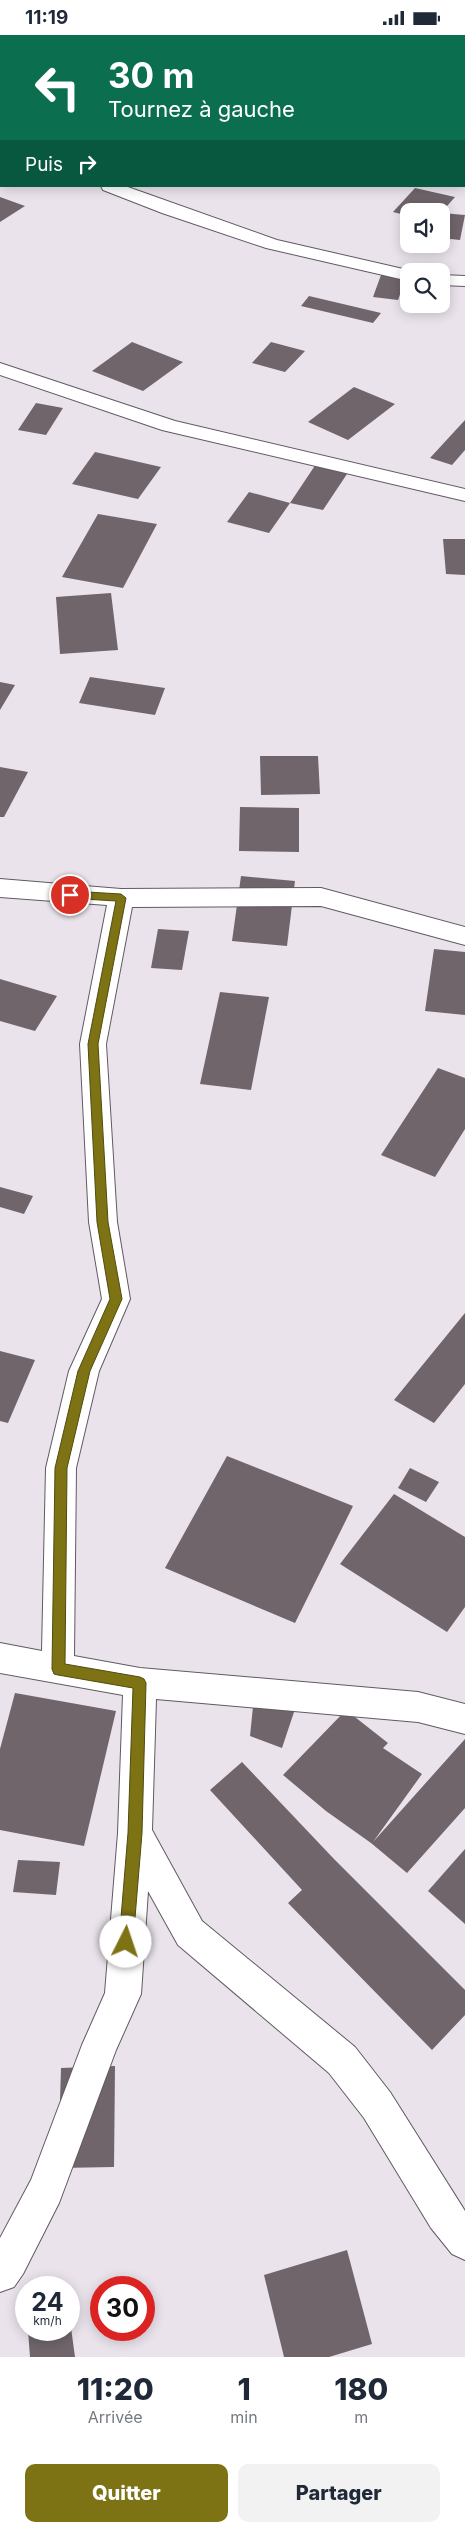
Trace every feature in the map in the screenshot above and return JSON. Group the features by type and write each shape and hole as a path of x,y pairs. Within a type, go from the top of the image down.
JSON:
{"street":[{"path":"112,187 168,209 272,244 400,273"},
{"path":"450,280 465,281"},
{"path":"0,369 169,426 465,495"},
{"path":"0,888 121,898 321,897 465,937"},
{"path":"58,1669 61,1468 84,1371 116,1299 103,1222 93,1044 121,898"},
{"path":"0,1658 140,1683 418,1707 465,1719"},
{"path":"0,2273 9,2260 46,2190 100,2045 123,1994 135,1833 140,1683"},
{"path":"135,1833 190,1933 342,2060 377,2105 444,2215 465,2241"}],"building":[{"path":"415,188 455,197 450,203 401,203"},
{"path":"0,197 25,206 0,222"},
{"path":"400,204 400,214 393,212"},
{"path":"450,214 465,215 460,240 450,239"},
{"path":"381,275 400,277 400,294 398,300 373,297"},
{"path":"309,296 381,313 373,323 301,306"},
{"path":"132,342 183,362 143,391 92,371"},
{"path":"271,342 305,351 285,372 252,363"},
{"path":"354,387 395,404 348,440 308,422"},
{"path":"36,403 63,408 46,435 18,430"},
{"path":"465,420 465,450 452,465 430,458"},
{"path":"95,452 161,467 138,499 72,484"},
{"path":"316,464 349,471 323,510 290,503"},
{"path":"249,492 290,503 269,533 227,522"},
{"path":"98,514 157,524 123,588 62,577"},
{"path":"443,539 465,539 465,575 446,574"},
{"path":"111,593 118,650 60,654 56,597"},
{"path":"90,677 165,688 155,715 79,703"},
{"path":"0,682 15,685 0,710"},
{"path":"260,756 318,756 320,794 261,795"},
{"path":"0,767 28,772 4,817 0,817"},
{"path":"240,807 299,808 299,852 239,851"},
{"path":"241,876 295,881 287,946 232,941"},
{"path":"158,929 189,931 182,970 151,968"},
{"path":"434,949 465,952 465,1015 425,1011"},
{"path":"0,979 57,996 35,1031 0,1021"},
{"path":"220,992 269,997 251,1090 200,1084"},
{"path":"438,1068 465,1078 465,1129 435,1177 381,1155"},
{"path":"0,1187 33,1196 24,1214 0,1207"},
{"path":"465,1313 465,1384 434,1423 394,1400"},
{"path":"0,1351 35,1360 8,1423 0,1421"},
{"path":"227,1456 353,1506 295,1623 165,1568"},
{"path":"410,1468 439,1482 426,1502 398,1488"},
{"path":"394,1494 465,1537 465,1607 447,1632 340,1564"},
{"path":"255,1687 298,1700 282,1748 250,1736"},
{"path":"15,1693 116,1711 84,1846 0,1830 0,1749"},
{"path":"346,1710 388,1743 383,1748 422,1774 373,1842 465,1739 465,1808 407,1873 371,1843 326,1811 283,1775"},
{"path":"242,1762 334,1859 465,1990 465,2015 432,2050 288,1903 302,1890 210,1790"},
{"path":"465,1849 465,1924 428,1891"},
{"path":"18,1860 60,1862 56,1895 13,1892"},
{"path":"115,2066 114,2167 58,2168 61,2068"},
{"path":"347,2250 372,2344 329,2357 284,2357 264,2275"},
{"path":"29,2341 73,2341 75,2357 30,2357"}],"route":[{"path":"70,895 121,898 93,1044 100,1141 103,1222 116,1299 84,1371 61,1468 58,1669 140,1683 135,1833 126,1942"}]}
